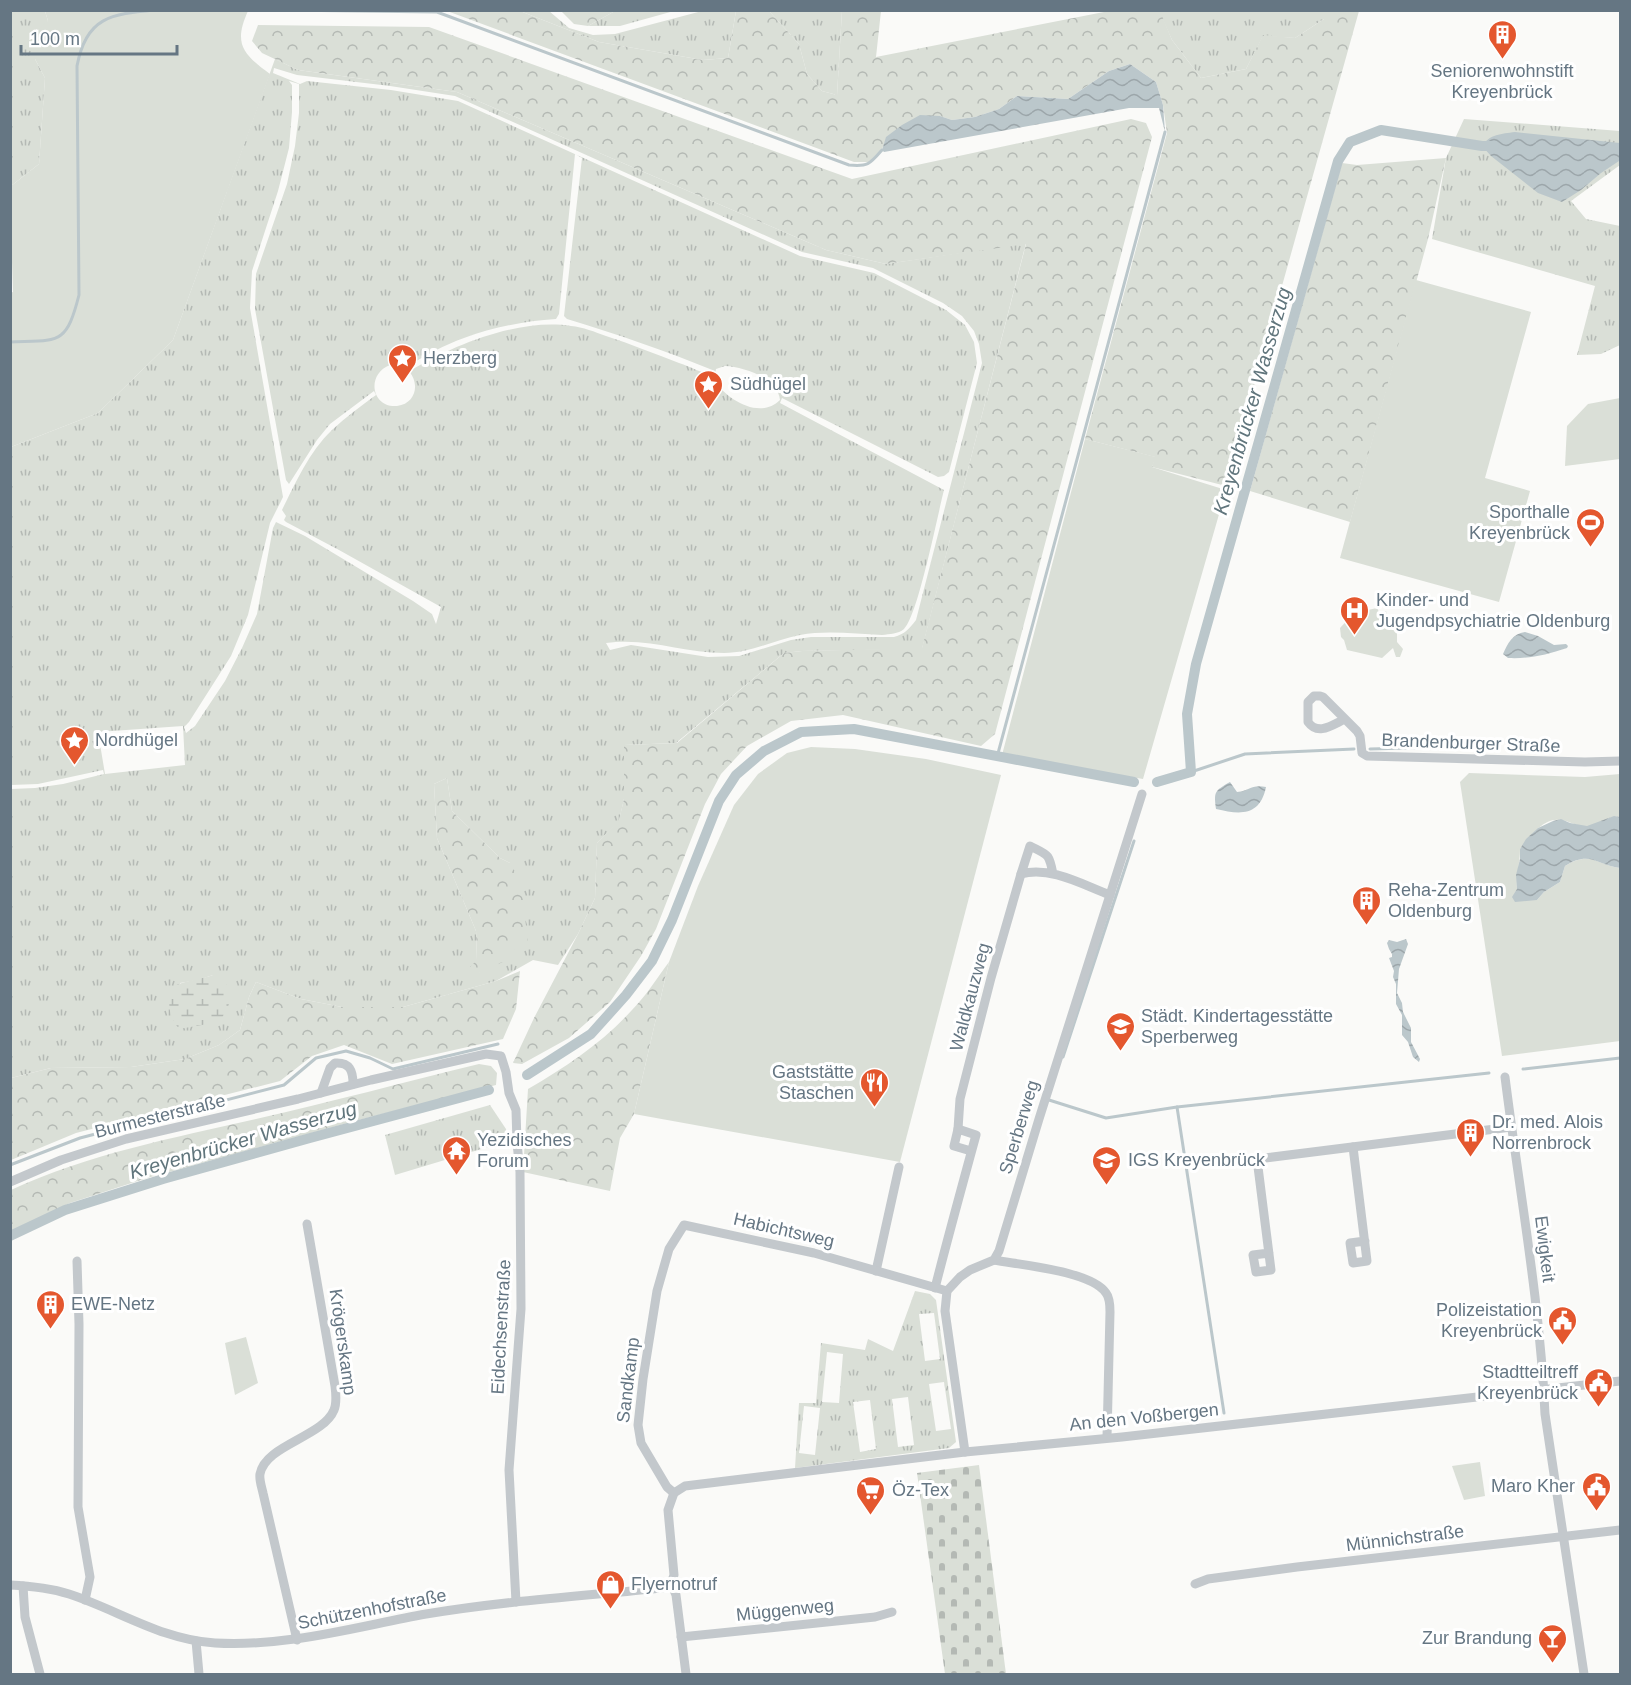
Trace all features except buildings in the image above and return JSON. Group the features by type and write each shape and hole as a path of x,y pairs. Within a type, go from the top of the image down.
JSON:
{"street":[{"name":"Brandenburger Straße","path":"1344,719 1358,731 1362,753 1367,756 1620,761"},
{"name":"Sperberweg","path":"994,1260 999,1251 1142,794"},
{"name":"Waldkauzweg","path":"971,1151 954,1146 958,1129 960,1099 991,978 1029,846 1048,855 1053,874"},
{"path":"1021,874 1030,872 1053,874 1110,895"},
{"name":"Burmesterstraße","path":"10,1182 61,1160 126,1139 486,1054 501,1056"},
{"name":"Eidechsenstraße","path":"501,1056 509,1093 516,1110 520,1172 521,1309 509,1470 516,1602"},
{"path":"321,1093 330,1068 335,1063 343,1062 349,1065 353,1073 353,1084"},
{"name":"Ewigkeit","path":"1505,1077 1530,1260 1545,1414 1584,1674"},
{"path":"1269,1253 1257,1159 1511,1127"},
{"path":"935,1288 976,1135 958,1129"},
{"path":"1353,1147 1365,1241"},
{"path":"876,1271 899,1167"},
{"name":"Krögerskamp","path":"297,1640 260,1475 265,1464 274,1454 324,1424 332,1416 336,1407 335,1386 308,1224"},
{"name":"Habichtsweg","path":"684,1225 814,1253 947,1292"},
{"name":"Sandkamp","path":"674,1493 667,1487 641,1443 639,1413 652,1319 661,1274 669,1249 684,1225"},
{"path":"965,1452 945,1311 947,1292 960,1277 970,1270 994,1260 1077,1275 1095,1282 1108,1294 1110,1312 1107,1437"},
{"path":"77,1261 78,1507 90,1577 85,1600"},
{"name":"An den Voßbergen","path":"674,1493 690,1485 965,1452 1620,1381"},
{"path":"674,1493 668,1510 674,1575 671,1583 676,1595 686,1674"},
{"name":"Münnichstraße","path":"1195,1584 1208,1579 1297,1567 1620,1530"},
{"name":"Schützenhofstraße","path":"10,1585 48,1588 85,1600 157,1630 196,1641 260,1644 297,1640 419,1616 516,1602 662,1588 671,1583"},
{"path":"23,1586 25,1617 40,1674"},
{"name":"Müggenweg","path":"681,1637 875,1617 892,1612"},
{"path":"196,1641 200,1674"}],"green space":[{"path":"11,11 45,11 48,21 35,59 45,78 39,164 11,186"},
{"path":"45,11 248,11 241,32 243,47 253,60 270,74 173,340 98,413 11,447 10,293 13,292 11,186 39,164 45,78 35,59 31,35 48,21"},
{"path":"447,11 520,11 599,42 703,60 728,58 736,11 769,11 799,44 807,74 822,91 837,95 842,11 881,11 876,57 1109,11 1160,11 1172,40 1201,78 1246,69 1263,35 1295,38 1324,19 1324,11 1359,11 1226,486 1152,467 1155,457 1085,439 1167,133 1163,105 1156,82 1130,64 1109,71 1068,99 1017,96 999,109 975,117 952,120 940,116 887,137 882,149 869,162 854,162"},
{"path":"520,11 549,11 569,28 593,35 615,34 702,11 736,11 728,58 703,60 599,42"},
{"path":"561,11 615,11 588,26 574,24"},
{"path":"615,11 674,11 620,26 588,26"},
{"path":"769,11 842,11 837,95 822,91 807,74 799,44"},
{"path":"1159,11 1324,11 1324,19 1295,38 1263,36 1246,69 1201,78 1172,40"},
{"path":"258,25 429,27 852,179 1131,119 1146,123 1152,137 995,734 981,746 843,715 791,721 747,746 721,774 705,804 656,929 610,1002 569,1038 522,1064 513,1063 595,898 597,843 619,820 624,799 624,745 677,743 784,653 922,648 1026,244 886,264 826,250 457,92 298,70 262,53 252,41"},
{"path":"275,59 298,70 457,92 826,250 886,264 1026,243 922,649 784,653 676,743 625,745 624,799 619,821 597,843 595,898 578,934 558,965 533,960 496,981 403,1007 342,1007 301,999 256,982 249,997 240,1030 219,1045 185,1059 131,1067 51,1068 11,1078 11,789 63,784 104,774 103,770 38,784 11,785 11,447 98,413 173,340","holes":["274,68 297,75 455,96 802,252 873,268 943,303 962,316 974,331 982,363 916,620 904,633 894,637 811,637 791,640 739,656 708,657 631,645 610,650 606,643 636,642 724,653 753,649 790,637 810,634 882,635 897,633 904,629 921,585 944,490 780,403 782,398 938,477 944,476 949,472 977,363 974,342 965,325 946,310 874,273 800,256 458,101 391,90 307,81 300,84 273,73","289,81 299,84 299,113 295,146 287,184 256,274 255,309 286,480 289,484 330,424 374,391 376,395 337,425 316,448 282,510 286,516 284,520 441,607 436,624 432,614 413,601 305,536 276,522 257,614 225,681 195,726 186,733 184,727 231,656 248,615 270,523 283,497 250,308 252,271 278,191 289,148 292,85","575,154 582,158 564,316 715,371 713,376 589,330 551,325 530,326 487,336 446,352 410,371 406,367 442,347 475,334 509,325 556,319 559,314","390,365 408,370 415,384 412,398 397,406 382,402 375,390 377,375","725,366 759,375 773,386 780,400 772,406 763,408 744,405 727,394 714,380 716,369","183,726 185,765 105,774 98,732","447,778 452,811 500,858 510,863 479,973 476,931 437,838 434,784","213,975 179,1029 180,983"]},
{"path":"1464,119 1620,131 1620,165 1571,201 1586,219 1620,226 1620,345 1601,354 1577,355 1595,286 1432,239 1446,158"},
{"path":"1446,158 1428,239 1350,522 1250,491 1342,163 1357,165"},
{"path":"1416,280 1531,312 1485,478 1530,491 1499,602 1340,558"},
{"path":"1620,398 1620,459 1565,466 1567,426 1588,404"},
{"path":"1085,439 1156,457 1152,467 1226,490 1143,779 1002,755"},
{"path":"1377,608 1379,612 1386,611 1384,618 1397,631 1397,642 1403,649 1400,657 1396,657 1393,648 1382,658 1347,650 1340,628 1354,613"},
{"path":"811,747 855,749 926,759 1001,775 900,1162 634,1114 669,962 698,886 734,805 758,774 787,753"},
{"path":"1469,773 1585,777 1620,774 1620,817 1612,817 1589,826 1561,820 1554,820 1543,825 1520,849 1517,889 1537,900 1544,892 1560,882 1565,866 1581,859 1594,860 1620,868 1620,1041 1502,1056 1460,782"},
{"path":"447,778 452,811 500,858 510,863 521,882 528,944 512,950 507,960 479,973 465,972 477,960 476,931 437,838 434,784"},
{"path":"669,962 634,1114 620,1138 610,1191 523,1172 528,1089 596,1044 642,999"},
{"path":"520,971 516,1009 503,1039 392,1064 344,1045 312,1056 280,1081 76,1133 11,1160 11,1078 51,1068 131,1067 185,1059 219,1045 240,1030 249,997 256,982 301,999 342,1007 403,1007 496,981"},
{"path":"213,975 221,979 229,990 230,1002 224,1015 219,1022 179,1029 170,1010 171,988 181,983"},
{"path":"479,1064 491,1066 497,1073 496,1085 147,1178 70,1203 11,1231 11,1190 70,1166 162,1140 312,1106"},
{"path":"490,1105 506,1129 508,1141 395,1175 385,1135"},
{"path":"915,1291 930,1294 936,1300 956,1442 949,1448 795,1468 799,1403 816,1403 821,1343 865,1350 868,1339 893,1351","holes":["934,1313 940,1359 925,1361 919,1314","827,1352 843,1354 839,1403 822,1402","944,1382 951,1429 936,1431 929,1384","908,1397 914,1445 898,1447 892,1399","870,1400 876,1449 860,1452 853,1402","804,1406 820,1408 815,1455 799,1453"]},
{"path":"246,1337 258,1383 235,1395 225,1343"},
{"path":"1480,1462 1485,1496 1464,1500 1452,1466"},
{"path":"979,1465 1006,1674 945,1674 917,1473"}],"water":[{"path":"1130,64 1156,82 1163,105 1165,132 1159,108 1129,108 884,152 882,150 886,137 920,115 940,116 952,120 975,117 999,109 1017,96 1068,99 1109,71"},
{"path":"1515,132 1620,143 1619,161 1562,202 1538,193 1491,156 1482,146 1492,137"},
{"path":"1525,632 1554,645 1566,644 1568,646 1545,655 1530,657 1508,658 1503,654 1514,637"},
{"path":"1230,782 1237,792 1257,786 1266,787 1259,804 1248,811 1241,812 1216,809 1216,792"},
{"path":"1614,816 1620,817 1620,868 1587,859 1574,861 1565,866 1560,882 1544,892 1537,900 1515,902 1512,897 1517,889 1516,875 1520,849 1526,839 1538,828 1561,819 1587,826"},
{"path":"1406,939 1408,944 1399,969 1397,993 1411,1028 1411,1042 1420,1059 1419,1062 1413,1057 1408,1042 1402,1035 1402,1015 1396,1004 1396,984 1389,958 1392,954 1387,943 1389,940 1397,942"}],"waterway":[{"path":"10,342 50,340 58,337 70,324 79,295 77,66 81,50 87,37 103,21 126,14 155,10"},
{"path":"282,10 437,12 849,165 868,164 882,150"},
{"name":"Kreyenbrücker Wasserzug","path":"1157,782 1191,772 1187,714 1196,664 1338,161 1350,142 1381,130 1494,146"},
{"path":"997,757 1165,132"},
{"name":"Kreyenbrücker Wasserzug","path":"527,1075 591,1034 626,995 652,961 672,920 719,801 736,775 764,751 801,732 854,729 1134,782"},
{"path":"1370,749 1447,747"},
{"path":"1191,772 1245,754 1354,749"},
{"path":"1063,1057 1134,841"},
{"path":"10,1165 80,1138 284,1085 316,1058 346,1051 370,1058 393,1069 498,1044"},
{"path":"1523,1069 1620,1058"},
{"path":"1177,1107 1489,1073"},
{"name":"Kreyenbrücker Wasserzug","path":"10,1236 65,1210 163,1179 489,1090"},
{"path":"1049,1100 1106,1118 1177,1107 1224,1413"}],"place":[{"name":"Seniorenwohnstift Kreyenbrück","path":"1502,60"},
{"name":"Herzberg","path":"402,384"},
{"name":"Südhügel","path":"709,410"},
{"name":"Sporthalle Kreyenbrück","path":"1591,548"},
{"name":"Kinder- und Jugendpsychiatrie Oldenburg","path":"1355,636"},
{"name":"Nordhügel","path":"74,766"},
{"name":"Reha-Zentrum Oldenburg","path":"1367,926"},
{"name":"Städt. Kindertagesstätte Sperberweg","path":"1120,1052"},
{"name":"Gaststätte Staschen","path":"875,1108"},
{"name":"Dr. med. Alois Norrenbrock","path":"1471,1158"},
{"name":"Yezidisches Forum","path":"456,1176"},
{"name":"IGS Kreyenbrück","path":"1107,1186"},
{"name":"EWE-Netz","path":"50,1330"},
{"name":"Polizeistation Kreyenbrück","path":"1563,1346"},
{"name":"Stadtteiltreff Kreyenbrück","path":"1599,1408"},
{"name":"Maro Kher","path":"1596,1512"},
{"name":"Öz-Tex","path":"871,1516"},
{"name":"Flyernotruf","path":"610,1610"},
{"name":"Zur Brandung","path":"1553,1664"}]}
